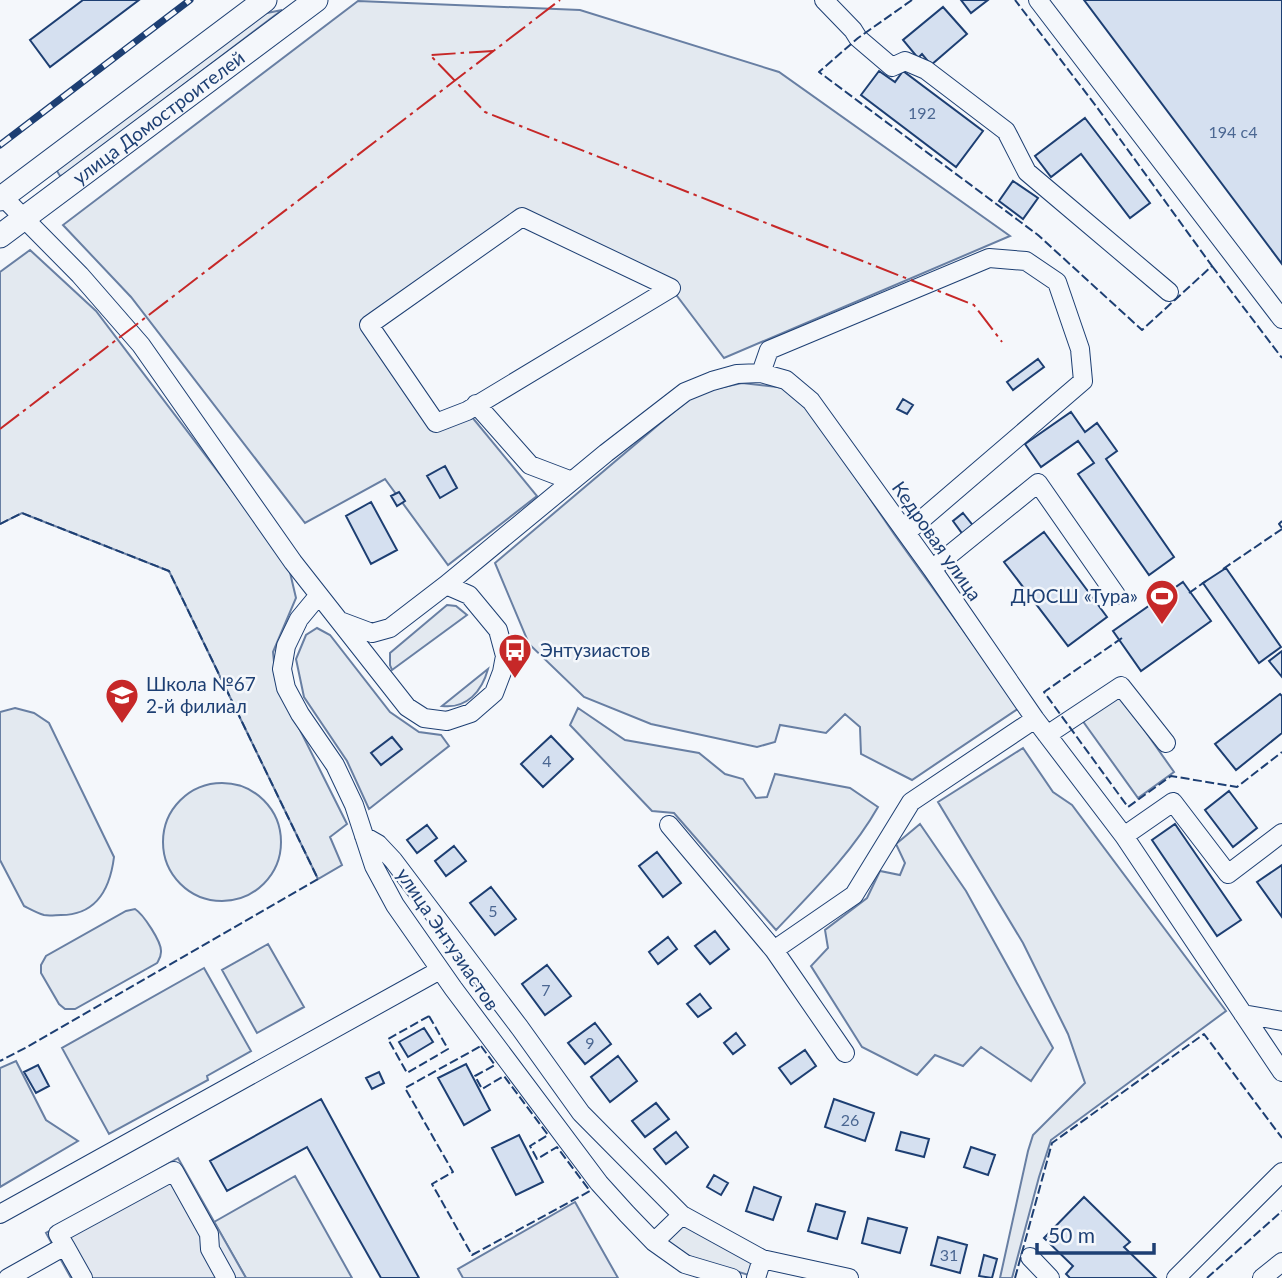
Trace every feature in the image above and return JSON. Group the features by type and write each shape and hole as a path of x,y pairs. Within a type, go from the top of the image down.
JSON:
{"main road":[{"name":"улица Домостроителей","path":"1,198 265,0"},
{"name":"улица Домостроителей","path":"0,236 316,0"}],"street":[{"path":"824,0 858,38 892,67 905,61 926,70 1006,131 1027,172 1169,292"},
{"path":"1038,0 1282,319"},
{"path":"1,198 80,275 141,345 318,596 407,707 424,718 447,721 471,713 494,693 505,656 498,630 469,595 446,585"},
{"path":"522,217 671,288 477,404 467,411 436,423 369,325 522,217"},
{"path":"761,373 769,350 989,258 1026,261 1057,282 1080,349 1083,381 906,533"},
{"name":"Кедровая улица","path":"340,621 372,633 390,628 685,391 737,374 761,373 786,380 811,401 932,569 1035,719 1124,836 1282,1072"},
{"path":"477,404 530,466 572,481"},
{"path":"932,569 1038,483 1116,595"},
{"name":"улица Энтузиастов","path":"318,596 299,619 286,646 282,669 286,688 300,714 335,765 354,805 374,866 395,905 440,970 599,1183 627,1214 684,1271 732,1278"},
{"path":"1048,735 1121,686 1166,743"},
{"path":"774,950 855,895 911,802 1035,719"},
{"path":"1124,836 1172,802 1227,874 1282,833"},
{"path":"669,825 774,950 845,1053"},
{"path":"364,836 378,844 393,860 581,1113 682,1215 762,1259 849,1278"},
{"path":"0,1214 440,970"},
{"path":"1243,1014 1282,1021"},
{"path":"498,1046 520,1028"},
{"path":"83,1278 58,1234 174,1171 209,1234 210,1249 226,1278"},
{"path":"1176,1278 1282,1172"},
{"path":"654,1242 682,1215"},
{"path":"8,1278 65,1246"},
{"path":"1030,1257 1050,1278"},
{"path":"756,1278 762,1259"},
{"path":"1262,1278 1282,1262"}],"shaded area":[{"path":"358,1 580,10 779,72 1010,236 724,358 671,288 522,218 369,325 435,423 467,411 537,496 448,565 385,479 305,523 131,297 63,225"},
{"path":"282,10 65,175 60,176 57,171 59,167 262,14"},
{"path":"30,250 96,311 288,564 296,598 273,652 276,682 347,824 330,837 342,865 318,879 169,571 22,513 0,524 0,272"},
{"path":"742,383 786,388 810,410 894,534 1019,708 912,780 861,754 860,727 845,714 826,733 780,725 775,742 757,747 651,724 584,697 529,644 495,563 696,393"},
{"path":"447,605 456,606 467,615 392,670 390,653"},
{"path":"317,628 330,635 390,712 419,732 441,735 449,746 369,809 347,761 304,697 296,659 306,635"},
{"path":"488,669 482,684 472,697 459,705 442,706"},
{"path":"1119,694 1174,772 1138,798 1082,720"},
{"path":"15,708 34,713 49,723 114,857 109,880 100,898 93,905 73,914 44,915 24,906 0,860 0,712"},
{"path":"578,708 625,740 699,753 725,774 743,779 756,798 767,797 775,774 850,788 878,807 844,856 776,930 674,813 652,811 570,725"},
{"path":"1023,748 1053,792 1072,805 1226,1011 1051,1140 1012,1278 1000,1278 1033,1135 1085,1083 1068,1034 1023,943 938,802"},
{"path":"222,783 255,793 271,809 281,842 271,875 255,891 222,901 189,891 173,875 163,842 173,809 189,793"},
{"path":"920,824 966,891 1053,1048 1031,1081 981,1047 963,1066 935,1055 917,1075 862,1047 811,966 828,948 825,930 867,898 880,871 900,875 905,863 896,844"},
{"path":"135,909 147,922 158,942 161,954 157,963 75,1009 65,1009 59,1004 41,973 41,965 46,956 126,911"},
{"path":"268,944 304,1007 257,1033 222,970"},
{"path":"204,968 251,1051 207,1076 208,1080 109,1134 62,1048"},
{"path":"16,1061 46,1120 78,1141 0,1187 0,1068"},
{"path":"178,1158 246,1278 71,1278 46,1233"},
{"path":"295,1176 352,1278 246,1278 214,1222"},
{"path":"575,1202 618,1278 463,1278 458,1269"},
{"path":"686,1224 751,1261 754,1267 752,1276 695,1259 663,1243 673,1228"}],"building":[{"path":"83,0 139,0 50,67 30,40"},
{"path":"961,0 988,0 971,13"},
{"path":"1084,0 1282,0 1282,264"},
{"path":"943,7 967,34 931,65 922,54 918,58 903,40"},
{"path":"879,71 895,82 903,71 983,131 956,167 861,95"},
{"path":"1085,118 1150,203 1130,218 1081,154 1051,177 1035,156"},
{"path":"1013,181 1038,198 1023,219 999,201"},
{"path":"1038,359 1044,367 1013,390 1007,382"},
{"path":"903,399 913,405 907,414 897,409"},
{"path":"1071,412 1085,432 1097,423 1117,451 1106,459 1174,557 1149,575 1078,474 1094,463 1078,441 1041,467 1025,444"},
{"path":"445,466 457,488 440,498 427,476"},
{"path":"399,492 405,501 397,506 391,496"},
{"path":"371,502 397,550 371,564 346,516"},
{"path":"963,513 975,528 964,536 953,521"},
{"path":"1044,532 1107,617 1068,646 1004,562"},
{"path":"1226,568 1281,647 1259,663 1203,583"},
{"name":"ДЮСШ «Тура»","path":"1183,582 1211,621 1141,671 1113,631"},
{"path":"1282,651 1282,677 1269,661"},
{"path":"1280,694 1282,733 1236,770 1215,744"},
{"path":"551,736 573,759 543,787 521,764"},
{"path":"392,737 402,749 381,765 371,753"},
{"path":"1229,791 1257,828 1233,847 1205,810"},
{"path":"1175,824 1241,920 1217,936 1152,840"},
{"path":"427,825 437,838 417,853 407,840"},
{"path":"454,846 466,861 446,876 435,861"},
{"path":"657,852 681,883 663,897 639,866"},
{"path":"1282,865 1282,917 1257,882"},
{"path":"491,887 516,919 495,935 470,903"},
{"path":"715,931 729,949 710,964 695,946"},
{"path":"668,937 677,949 658,964 649,952"},
{"path":"547,965 571,996 545,1015 522,984"},
{"path":"700,994 711,1008 698,1017 687,1004"},
{"path":"595,1023 611,1044 585,1064 568,1043"},
{"path":"424,1028 433,1042 408,1057 399,1042"},
{"path":"736,1033 745,1045 733,1054 724,1043"},
{"path":"805,1050 816,1066 791,1084 779,1068"},
{"path":"618,1056 637,1081 610,1102 591,1077"},
{"path":"466,1064 490,1110 464,1125 438,1078"},
{"path":"38,1065 49,1086 36,1093 24,1072"},
{"path":"379,1072 384,1083 372,1089 366,1078"},
{"path":"321,1099 419,1278 381,1278 307,1147 227,1191 210,1161"},
{"path":"834,1099 874,1113 865,1141 825,1127"},
{"path":"656,1103 669,1119 645,1137 632,1121"},
{"path":"676,1132 688,1147 666,1164 654,1149"},
{"path":"901,1132 929,1139 924,1157 896,1150"},
{"path":"519,1135 543,1182 516,1195 492,1148"},
{"path":"971,1147 995,1155 988,1175 964,1167"},
{"path":"714,1175 728,1183 721,1195 707,1187"},
{"path":"754,1187 781,1197 773,1220 746,1211"},
{"path":"1084,1197 1130,1242 1124,1247 1156,1278 1070,1278 1066,1274 1073,1266 1044,1238"},
{"path":"816,1204 845,1212 837,1239 808,1231"},
{"path":"868,1218 907,1228 900,1253 862,1243"},
{"path":"938,1237 967,1245 960,1273 931,1265"},
{"path":"984,1255 997,1259 992,1278 979,1276"}],"railway":[{"path":"0,145 190,0"}],"fence":[{"path":"912,0 858,38 819,72 1038,235 1142,330 1212,266 1015,0"},
{"path":"1212,266 1282,358"},
{"path":"0,524 22,513 169,571 318,879 0,1061"},
{"path":"1282,521 1279,524 1282,528"},
{"path":"1223,569 1282,529"},
{"path":"1189,593 1206,581"},
{"path":"1122,638 1044,692 1128,807 1171,776 1237,787 1282,752"},
{"path":"429,1016 448,1049 407,1073 388,1039 429,1016"},
{"path":"1015,1278 1052,1143 1204,1034 1282,1138"},
{"path":"481,1046 495,1065 475,1076 482,1089 504,1076 548,1135 530,1146 537,1159 557,1147 590,1191 472,1255 432,1184 453,1172 405,1088 481,1046"},
{"path":"1207,1278 1282,1211"}],"power":[{"path":"0,429 560,0"},
{"path":"493,51 430,55 485,112 974,305 1002,342"}],"place":[{"name":"ДЮСШ «Тура»","path":"1162,626"},
{"name":"Энтузиастов","path":"515,680"},
{"name":"Школа №67 2-й филиал","path":"122,725"}]}
